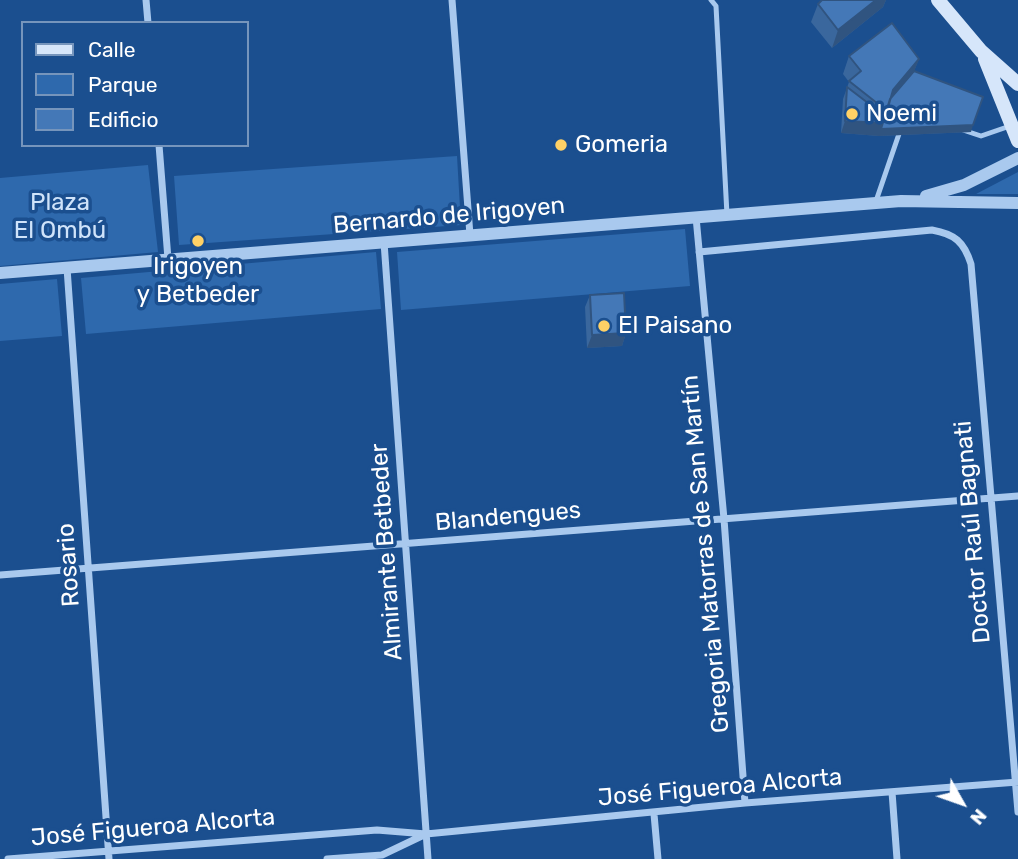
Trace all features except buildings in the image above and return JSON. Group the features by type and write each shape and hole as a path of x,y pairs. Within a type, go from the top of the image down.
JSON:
{"main road":[{"path":"939,0 981,51 1018,84"},
{"path":"981,51 1018,142"}],"street":[{"path":"146,0 148,21"},
{"path":"452,0 470,235"},
{"path":"159,147 169,259"},
{"name":"Bernardo de Irigoyen","path":"901,201 964,185 1018,158"},
{"name":"Bernardo de Irigoyen","path":"0,273 901,201 1018,203"},
{"name":"Gregoria Matorras de San Martín","path":"696,217 724,519 745,803"},
{"name":"Doctor Raúl Bagnati","path":"699,252 932,230 959,239 966,249 971,264 1018,812"},
{"name":"Almirante Betbeder","path":"384,242 428,859"},
{"name":"Rosario","path":"66,268 109,855"},
{"name":"Blandengues","path":"0,575 1018,496"},
{"name":"José Figueroa Alcorta","path":"8,859 109,855 377,830 426,834 654,814 745,803 1016,783"},
{"path":"891,792 897,859"},
{"path":"654,814 658,859"},
{"name":"José Figueroa Alcorta","path":"327,859 382,855 426,834"}],"lane":[{"path":"711,0 716,6 727,215"},
{"path":"875,203 902,125"},
{"path":"956,128 981,136 1013,125"}],"green space":[{"path":"457,156 461,225 179,245 174,176"},
{"name":"Plaza El Ombú","path":"148,165 158,252 0,266 0,178"},
{"path":"1018,172 1018,194 976,194"},
{"path":"685,229 690,286 401,310 397,252"},
{"path":"376,252 381,309 86,334 81,278"},
{"path":"57,279 62,336 0,341 0,284"}],"place":[{"name":"Noemi","path":"852,114"},
{"name":"Gomeria","path":"561,145"},
{"name":"Irigoyen y Betbeder","path":"198,241"},
{"name":"El Paisano","path":"604,326"}]}
